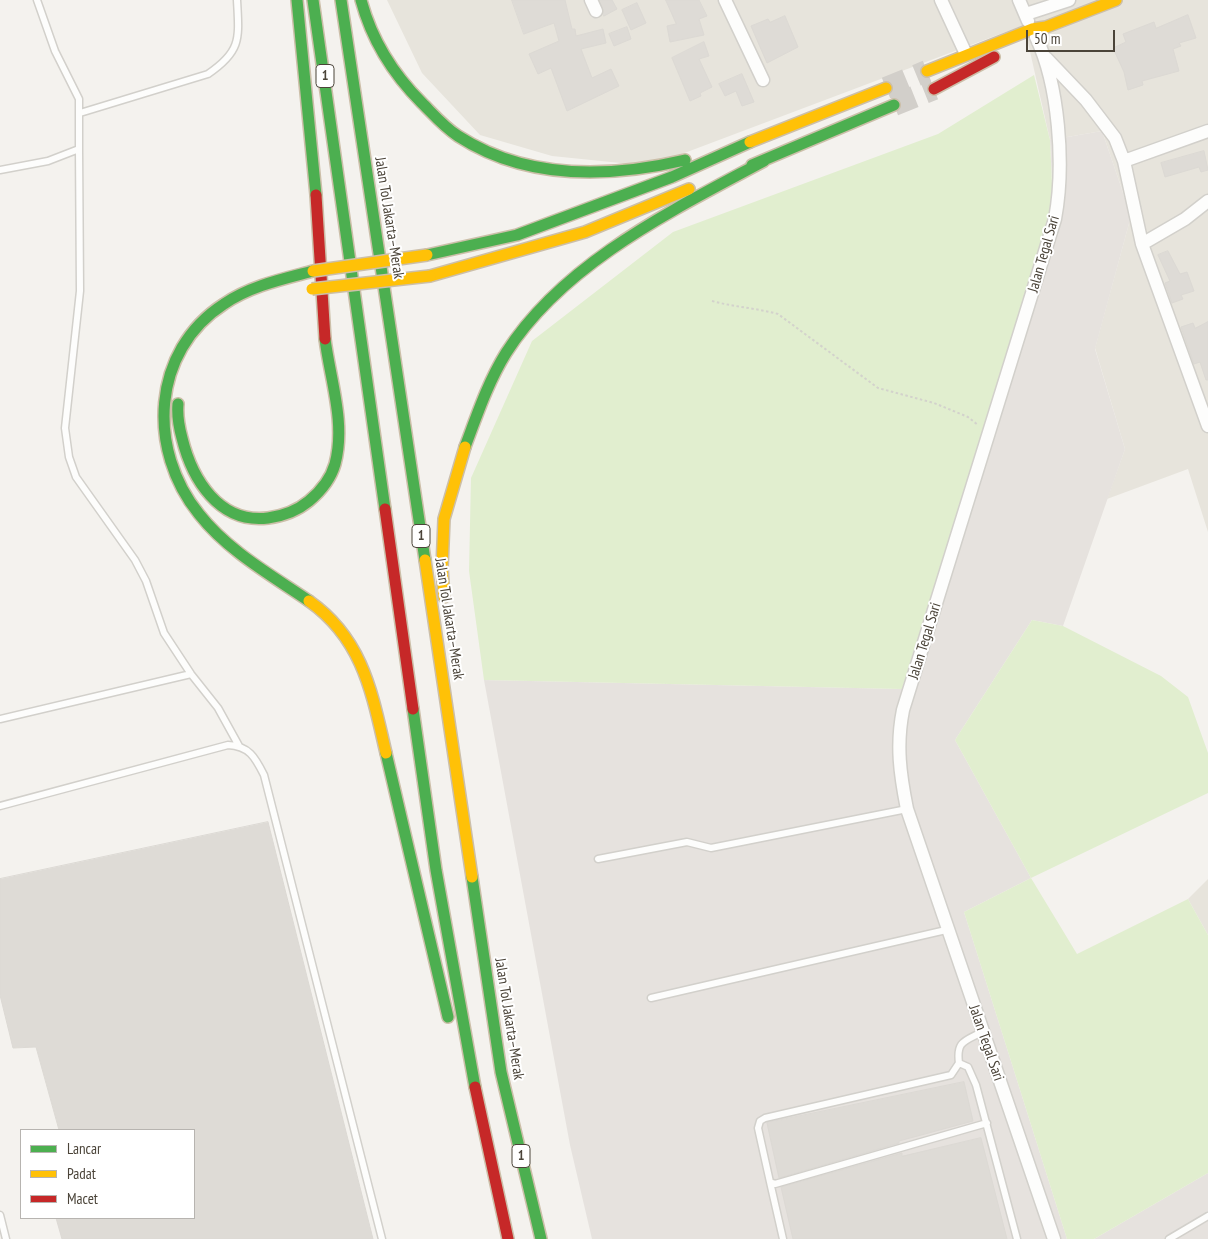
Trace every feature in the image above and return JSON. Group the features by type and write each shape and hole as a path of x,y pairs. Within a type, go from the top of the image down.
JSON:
{"highway":[{"path":"181,391 177,410 183,447 199,486 219,507 249,519 281,516 308,502 328,479 335,463 338,444 334,395 324,330 314,164 297,0"},
{"name":"1","path":"314,0 436,870 472,1073 508,1239"},
{"name":"Jalan Tol Jakarta–Merak","path":"341,0 501,1072 541,1239"},
{"path":"361,0 379,51 403,85 458,136 486,151 514,162 553,171 611,174 666,165 749,142"},
{"path":"934,89 1046,27 1116,0"},
{"path":"927,71 966,54 1034,33"},
{"path":"472,1073 453,1036 369,682 354,647 337,625 311,601 269,574 217,535 182,493 167,455 162,403 177,354 194,328 219,305 265,284 313,271 427,255 517,235 672,177 749,142 886,88"},
{"path":"308,289 430,276 585,232 894,105"},
{"path":"501,1072 446,634 442,568 444,519 462,456 482,400 506,354 548,300 596,260 682,205 764,160"},
{"path":"184,372 186,362 203,336 224,317 233,313"}],"street":[{"path":"725,0 763,80"},
{"path":"942,0 966,54"},
{"name":"Jalan Tegal Sari","path":"1019,0 1046,58 1059,130 1060,195 1056,219 900,725 898,766 907,809 946,930 955,948 1054,1239"},
{"path":"1026,14 1069,0"},
{"path":"1046,58 1109,127 1124,161 1142,244 1208,426"},
{"path":"1124,161 1208,131"},
{"path":"1142,244 1185,219 1208,201"}],"lane":[{"path":"37,0 55,51 79,99 80,113 80,291 66,428 69,457 76,477 135,560 146,581 164,632 191,674 218,708 239,746 256,758 264,775 382,1239"},
{"path":"80,113 208,74 220,66 235,48 239,37 237,0"},
{"path":"0,170 48,161 79,149"},
{"path":"0,719 191,674"},
{"path":"0,806 228,745 239,746"},
{"path":"598,860 687,842 711,848 907,809"},
{"path":"651,998 946,930"},
{"path":"783,1239 758,1128 760,1122 765,1118 951,1075 959,1063 957,1051 960,1045 982,1032"},
{"path":"959,1063 965,1064 971,1071 988,1123 1017,1239"},
{"path":"770,1182 782,1183 988,1123"},
{"path":"0,1215 2,1231 6,1239"},
{"path":"1169,1239 1208,1216"}],"path":[{"path":"712,301 733,307 778,314 878,388 934,403 968,417 989,432"}],"shaded area":[{"path":"387,0 1208,0 1208,532 1188,469 1107,499 1125,449 1095,348 1131,216 1102,131 1050,140 1024,25 650,166 552,156 480,135 422,73"},
{"path":"1102,131 1131,216 1095,349 1125,449 1063,626 1032,620 955,740 1031,878 964,912 1067,1239 592,1239 570,1145 484,680 902,689 1053,205 1050,140"},
{"path":"1208,879 1208,935 1188,899"},
{"path":"1208,1173 1208,1239 1094,1239"}],"green space":[{"path":"1034,75 1050,140 1053,205 902,689 484,680 469,571 471,478 532,341 673,232 938,134"},
{"path":"1032,620 1063,626 1161,676 1188,697 1208,753 1208,793 1031,878 955,740"},
{"path":"1031,878 1077,954 1188,899 1208,935 1208,1173 1094,1239 1067,1239 964,912"}],"building":[{"path":"512,0 565,0 572,29 575,29 576,36 603,29 606,43 581,49 592,78 611,69 619,86 567,111 551,68 538,74 529,54 559,41 554,23 524,34"},
{"path":"600,0 612,0 617,9 604,16"},
{"path":"666,0 699,0 707,16 699,19 704,35 670,42 667,26 676,24"},
{"path":"637,3 646,23 631,30 622,10"},
{"path":"1188,15 1196,38 1179,43 1181,46 1173,49 1179,71 1142,81 1143,85 1128,90 1124,72 1113,48 1126,42 1123,34 1154,22 1156,28"},
{"path":"785,16 798,47 767,63 751,26 768,19 770,22"},
{"path":"627,27 631,39 614,46 609,34"},
{"path":"704,42 709,56 699,59 712,87 700,93 701,96 690,101 672,58"},
{"path":"742,74 754,102 742,106 736,91 725,96 719,84"},
{"path":"1204,151 1208,170 1201,172 1199,167 1165,177 1161,163"},
{"path":"1168,251 1180,274 1187,272 1194,291 1181,295 1183,299 1172,303 1165,283 1170,281 1158,255"},
{"path":"1208,322 1208,380 1206,380 1200,362 1194,364 1181,327 1193,323 1195,328"},
{"path":"268,822 373,1239 62,1239 56,1219 195,1219 195,1129 59,1129 36,1047 13,1048 0,995 0,879"},
{"path":"964,1082 973,1121 899,1141 899,1143 779,1178 767,1123"},
{"path":"981,1138 1007,1239 793,1239 781,1187 902,1153 902,1156"}],"tunnel":[{"path":"886,88 927,71"},
{"path":"894,105 934,89"}],"traffic: fast":[{"path":"297,0 316,195"},
{"path":"313,0 385,509"},
{"path":"341,0 425,560"},
{"path":"361,0 377,43 401,80 448,129 484,150 511,161 540,168 568,171 598,172 627,170 685,160"},
{"path":"752,165 894,105"},
{"path":"427,255 517,235 672,177 750,142"},
{"path":"465,447 488,387 506,353 530,321 558,292 622,242 693,199 764,161"},
{"path":"309,601 265,572 223,540 199,514 182,489 171,461 165,432 165,403 170,374 182,348 200,324 224,304 245,292 313,271"},
{"path":"178,404 179,425 187,453 193,469 210,496 235,514 251,518 268,518 290,513 300,508 318,493 328,479 335,464 339,433 338,417 325,339"},
{"path":"413,709 436,870 475,1087"},
{"path":"386,753 448,1017"},
{"path":"472,877 501,1072 541,1239"}],"traffic: slow":[{"path":"927,71 1032,29 1046,27 1116,0"},
{"path":"750,142 886,88"},
{"path":"430,276 585,232 689,189"},
{"path":"313,271 427,255"},
{"path":"312,289 430,276"},
{"path":"444,597 442,568 444,519 465,447"},
{"path":"425,560 472,877"},
{"path":"309,601 342,632 353,650 370,689 386,753"}],"traffic: jam":[{"path":"934,89 994,57"},
{"path":"316,195 325,339"},
{"path":"385,509 413,709"},
{"path":"475,1087 508,1239"}]}
